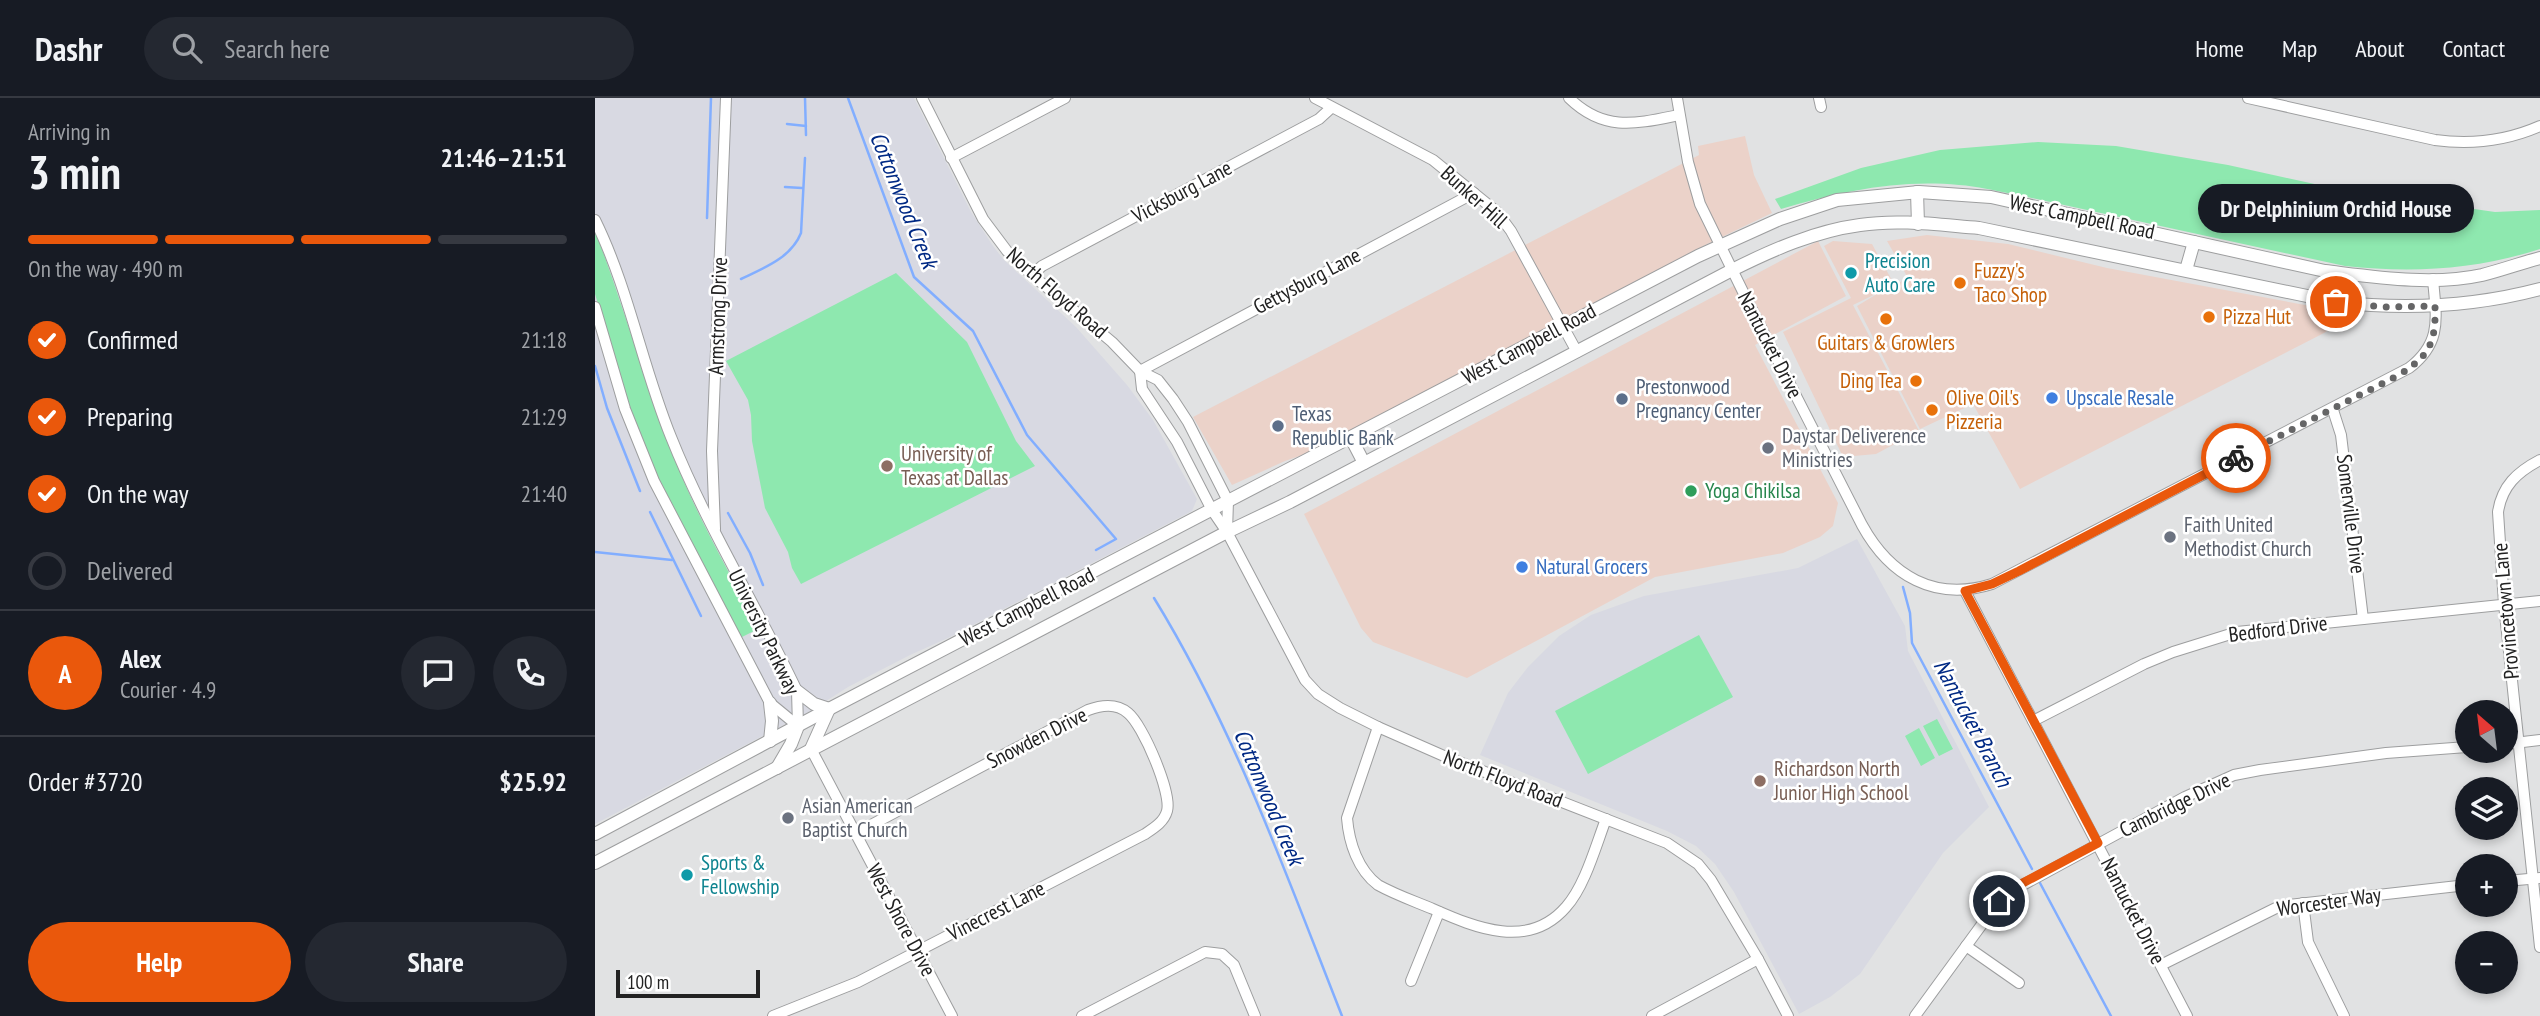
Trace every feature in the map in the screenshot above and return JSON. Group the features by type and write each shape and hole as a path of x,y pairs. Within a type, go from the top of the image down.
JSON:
{"main road":[{"name":"West Campbell Road","path":"595,834 829,709 1720,245 1780,219 1837,200 1917,192 1991,197 2325,271 2377,277 2433,279 2481,275 2540,258"},
{"path":"1917,192 1918,224"},
{"name":"West Campbell Road","path":"595,863 1758,257 1821,233 1859,225 1918,224 2009,233 2336,302 2383,307 2488,302 2540,289"},
{"path":"2186,270 2193,242"},
{"path":"1351,438 1364,463"},
{"path":"770,703 770,741 811,749 829,709 814,704 797,691"},
{"path":"776,768 791,744 798,726 833,737"}],"street":[{"name":"Armstrong Drive","path":"716,535 712,452 726,98"},
{"name":"North Floyd Road","path":"922,98 951,158 994,235 1032,275 1112,342 1140,371 1158,380 1173,399 1188,422 1228,501 1227,532"},
{"path":"951,158 1065,98"},
{"name":"Bunker Hill","path":"1315,98 1423,154 1475,192 1497,212 1511,231 1577,352"},
{"path":"1569,98 1591,115 1610,123 1679,115"},
{"name":"Nantucket Drive","path":"1677,98 1694,187 1720,245 1873,542 1886,559 1906,575 1933,587 1965,591 2187,1016"},
{"path":"2248,98 2461,144 2512,136 2540,126"},
{"name":"Vicksburg Lane","path":"1032,275 1042,266 1319,119 1331,108"},
{"name":"Gettysburg Lane","path":"1140,371 1475,192"},
{"name":"University Parkway","path":"595,220 618,275 670,436 716,535 797,691 798,726"},
{"path":"1965,591 1992,584 2019,571 2397,376 2419,361 2433,341 2433,279"},
{"name":"University Parkway","path":"595,306 625,409 654,481 770,703 798,726"},
{"name":"North Floyd Road","path":"1140,371 1142,389 1177,442 1311,687 1340,708 1378,727 1667,843 1698,864 1718,891 1788,1016"},
{"name":"Somerville Drive","path":"2333,410 2341,435 2363,619"},
{"name":"Provincetown Lane","path":"2540,460 2522,470 2509,483 2500,499 2498,512 2504,604 2536,878 2540,947"},
{"name":"Bedford Drive","path":"2033,721 2144,664 2237,632 2540,601"},
{"name":"Snowden Drive","path":"856,833 1102,705 1116,706 1128,712 1136,721 1164,779 1168,807"},
{"path":"1378,727 1347,818 1351,844 1370,878 1378,885 1467,924 1499,932 1531,930 1544,925 1567,906 1578,890 1606,819"},
{"path":"2519,743 2540,740"},
{"name":"Cambridge Drive","path":"1915,1016 2008,892 2185,797 2234,775 2260,770 2386,753 2455,748"},
{"name":"West Shore Drive","path":"811,749 952,1016"},
{"name":"Vinecrest Lane","path":"773,1016 859,982 1145,834 1163,820 1168,807"},
{"path":"2518,880 2536,878"},
{"name":"Worcester Way","path":"2161,965 2271,909 2455,886"},
{"path":"2303,903 2308,942 2344,1016"},
{"path":"1411,981 1439,912"},
{"path":"1966,946 2019,983"},
{"path":"1082,1016 1205,952 1222,954 1234,964 1255,1016"},
{"path":"1652,1016 1758,959"}],"shaded area":[{"name":"University of Texas at Dallas","path":"595,98 914,98 971,212 993,246 1004,260 1076,327 1127,385 1153,420 1197,499 1192,511 848,687 812,710 595,824"},
{"path":"1745,136 1754,175 1772,213 1701,247 1308,453 1232,485 1193,417 1699,155 1698,146"},
{"path":"1927,235 2008,244 2107,268 2348,313 2344,320 2324,333 2020,489 1973,404 1920,429 1857,306 1882,291 1853,305 1919,431 1876,454 1843,457 1783,332 1851,298 1824,246 1833,241 1872,244 1894,284 1886,290 1908,278 1887,241"},
{"path":"1818,241 1846,296 1755,345 1838,503 1833,526 1820,537 1783,553 1655,577 1467,678 1373,642 1361,628 1304,514"},
{"name":"Richardson North Junior High School","path":"1857,539 1905,626 1908,651 1989,807 1943,853 1860,974 1830,997 1799,1014 1734,892 1715,864 1696,846 1667,831 1480,755 1508,693 1528,667 1559,636 1591,615 1644,596 1798,568"}],"green space":[{"path":"2038,142 2116,146 2228,165 2342,190 2495,212 2540,210 2540,249 2492,262 2443,268 2370,268 2345,266 1966,186 1891,185 1846,192 1781,209 1775,199 1861,168 1940,150"},
{"path":"595,230 657,412 688,492 758,629 740,638 660,483 630,408 595,294"},
{"path":"896,273 967,342 1016,441 1035,466 801,584 765,508 752,441 748,400 726,361"},
{"path":"1699,635 1733,697 1588,774 1555,711"},
{"path":"1937,719 1953,749 1939,756 1923,726"},
{"path":"1919,728 1935,758 1921,766 1905,736"}],"waterway":[{"path":"707,218 711,98"},
{"path":"805,98 806,135"},
{"name":"Cottonwood Creek","path":"848,98 914,277 973,331 1027,435 1116,539 1096,550"},
{"path":"787,124 806,126"},
{"path":"741,279 784,256 801,233 805,158"},
{"path":"785,187 802,188"},
{"path":"595,366 607,408 640,491"},
{"path":"650,512 701,616"},
{"path":"728,513 750,553 763,585"},
{"path":"595,552 672,560"},
{"name":"Nantucket Branch","path":"1903,587 1910,613 1912,643 2032,869"},
{"name":"Cottonwood Creek","path":"1154,598 1183,647 1234,750 1342,1016"},
{"name":"Nantucket Branch","path":"2040,883 2111,1016"}],"way so far":[{"path":"2236,458 2397,376 2419,361 2433,341 2436,328 2435,306 2383,307 2336,302"}],"place":[{"name":"Precision Auto Care","path":"1851,273"},
{"name":"Fuzzy's Taco Shop","path":"1960,283"},
{"name":"Dr Delphinium Orchid House","path":"2336,302"},
{"name":"Pizza Hut","path":"2209,317"},
{"name":"Guitars & Growlers","path":"1886,319"},
{"name":"Ding Tea","path":"1916,381"},
{"name":"Upscale Resale","path":"2052,398"},
{"name":"Prestonwood Pregnancy Center","path":"1622,399"},
{"name":"Olive Oil's Pizzeria","path":"1932,410"},
{"name":"Texas Republic Bank","path":"1278,426"},
{"name":"Daystar Deliverence Ministries","path":"1768,448"},
{"name":"University of Texas at Dallas","path":"887,466"},
{"name":"Yoga Chikilsa","path":"1691,491"},
{"name":"Faith United Methodist Church","path":"2170,537"},
{"name":"Natural Grocers","path":"1522,567"},
{"name":"Richardson North Junior High School","path":"1760,781"},
{"name":"Asian American Baptist Church","path":"788,818"},
{"name":"Sports & Fellowship","path":"687,875"}],"route":[{"path":"1999,901 2017,886 2098,843 1965,591 1992,584 2019,571 2236,458"}]}
